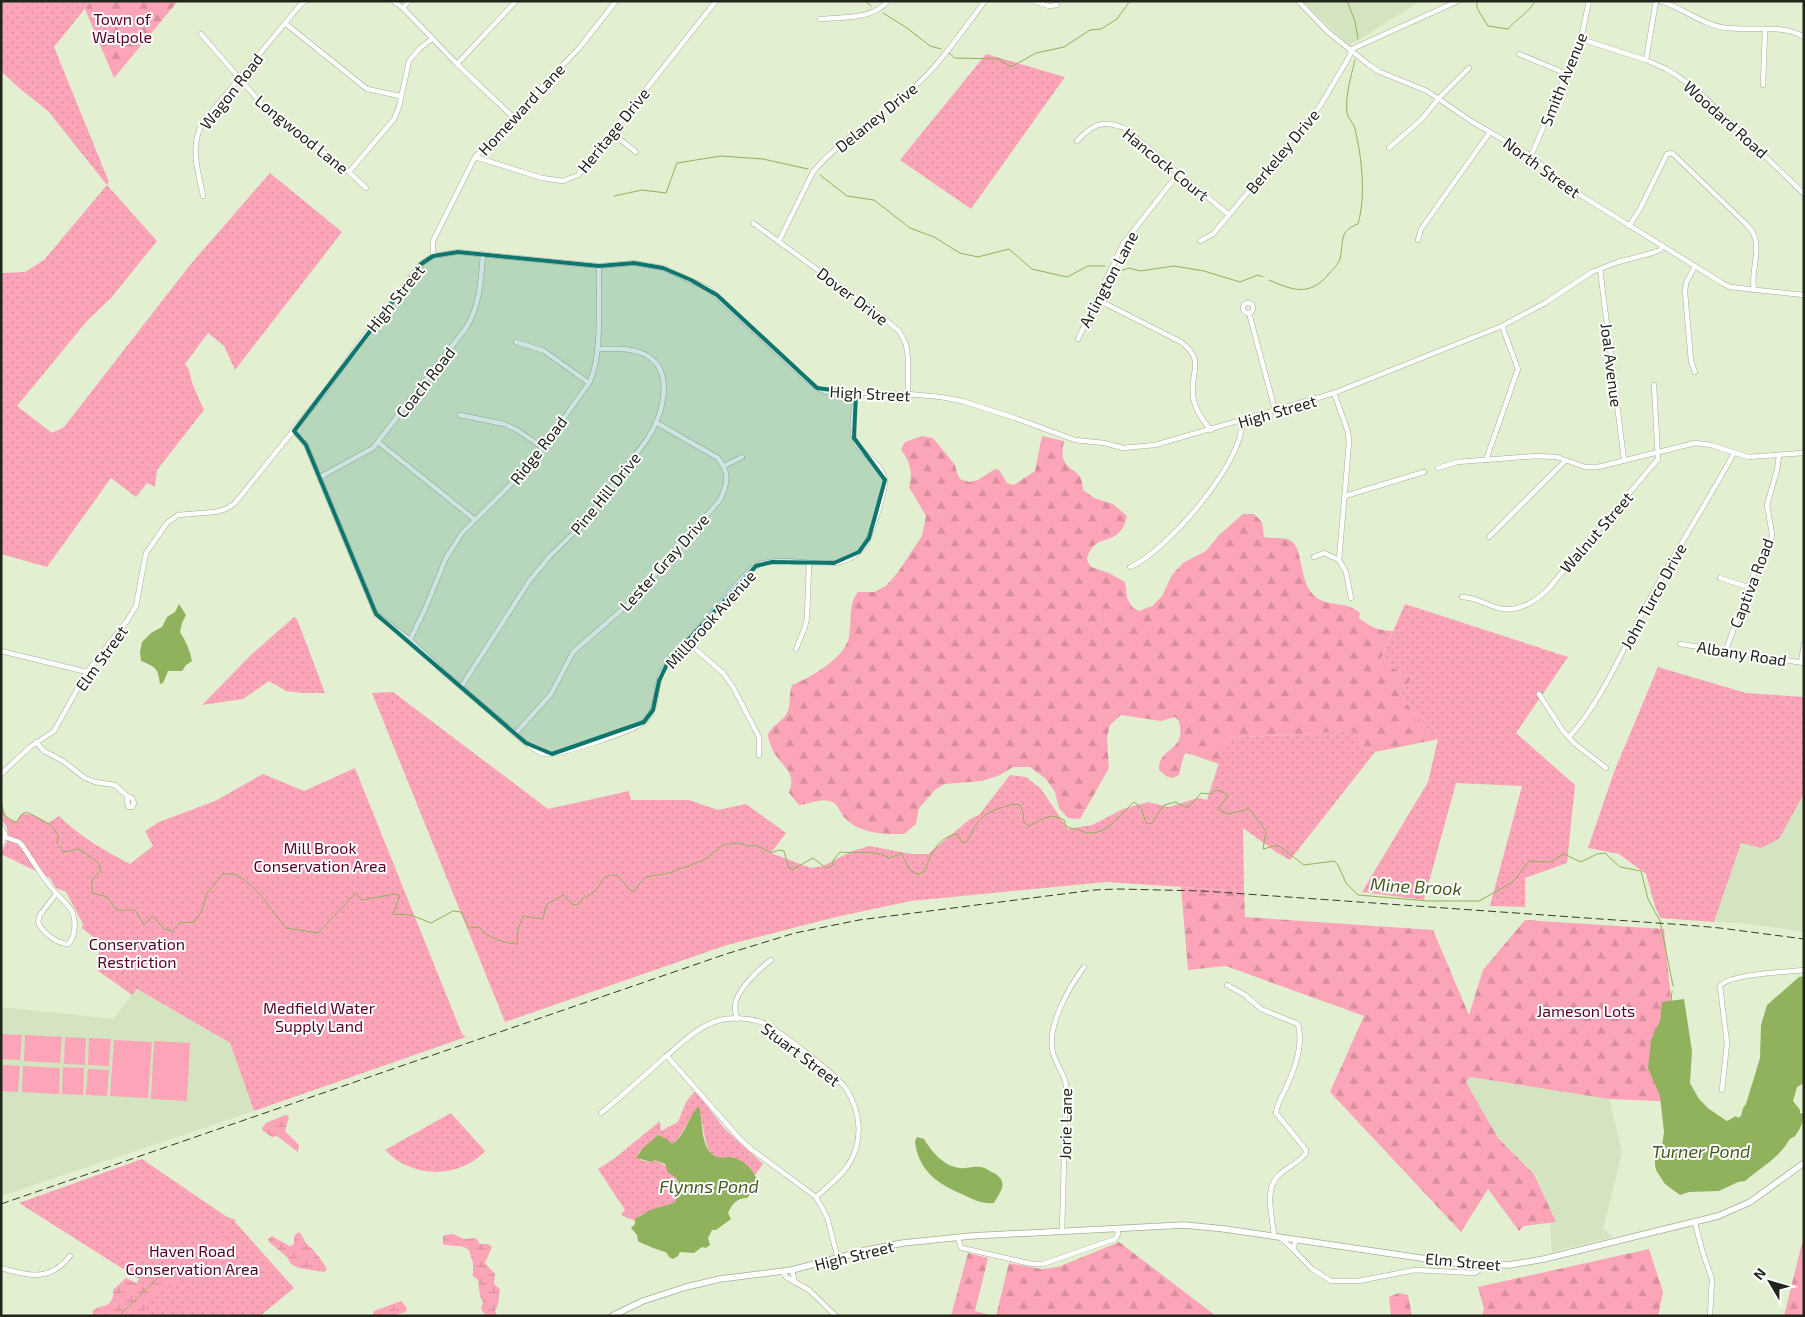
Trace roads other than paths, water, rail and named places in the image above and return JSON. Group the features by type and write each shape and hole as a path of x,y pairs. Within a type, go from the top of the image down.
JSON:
{"main road":[{"name":"Elm Street","path":"1102,1230 1184,1225 1278,1236 1480,1266 1504,1265 1529,1262 1696,1223 1727,1213 1750,1202 1804,1163"},
{"name":"High Street","path":"612,1316 643,1301 686,1286 751,1274 782,1272 867,1250 903,1243 958,1237 1102,1230"}],"street":[{"name":"Wagon Road","path":"203,196 194,159 195,141 202,122 301,4 306,1"},
{"path":"393,1 403,8 457,64 513,117"},
{"path":"403,8 409,1"},
{"path":"457,64 516,1"},
{"name":"Homeward Lane","path":"433,256 433,241 475,157 580,47 616,1"},
{"name":"Heritage Drive","path":"475,157 542,178 563,181 578,175 716,1"},
{"path":"820,18 867,14 884,6 888,1"},
{"name":"Delaney Drive","path":"779,241 813,172 840,144 894,104 923,79 985,1"},
{"path":"1034,1 1049,6 1057,5"},
{"name":"North Street","path":"1298,1 1328,32 1380,72 1414,85 1439,98 1490,132 1531,156 1569,188 1730,287 1804,295"},
{"path":"1351,51 1354,47 1458,1"},
{"name":"Smith Avenue","path":"1531,156 1581,39 1589,1"},
{"path":"1646,60 1656,1"},
{"path":"1660,1 1710,24 1727,28 1788,30 1804,37"},
{"path":"286,24 367,89 400,96"},
{"path":"1762,85 1765,30"},
{"name":"Longwood Lane","path":"201,34 260,102 349,172 366,188"},
{"path":"349,172 394,119 399,107 409,61 420,48 432,39"},
{"name":"Woodard Road","path":"1581,39 1646,60 1666,69 1698,91 1804,194"},
{"name":"Berkeley Drive","path":"1200,242 1213,234 1320,106 1351,51"},
{"path":"1519,54 1567,74"},
{"path":"1389,148 1422,120 1439,98 1469,68"},
{"name":"Hancock Court","path":"1077,141 1089,129 1106,123 1124,128 1228,214"},
{"path":"1418,240 1421,229 1490,132"},
{"path":"612,133 636,152"},
{"path":"1629,226 1646,198 1667,154 1672,153 1754,234 1756,246 1754,290"},
{"name":"Arlington Lane","path":"1078,338 1123,244 1178,174"},
{"name":"Dover Drive","path":"753,223 876,312 899,331 906,344 908,394"},
{"name":"High Street","path":"168,521 178,515 215,512 226,509 235,503 327,389 361,341 421,264 433,256 458,252 599,266 634,263 663,268 709,289 717,295 817,388 826,392 908,394 941,397 962,401 1015,418 1066,438 1104,443 1123,448 1155,445 1334,393 1502,326 1545,303 1582,277 1660,250 1662,246"},
{"name":"Coach Road","path":"320,477 365,453 378,442 472,320 480,287 483,254"},
{"name":"Ridge Road","path":"410,640 425,610 446,558 462,533 531,464 589,383 594,372 597,349 599,266"},
{"path":"1695,266 1686,283 1685,292 1691,361 1695,372"},
{"name":"Joal Avenue","path":"1600,270 1624,460"},
{"path":"1096,299 1181,342 1189,349 1196,360 1193,398 1203,420 1211,430"},
{"path":"1249,313 1275,410"},
{"path":"1486,460 1518,369 1502,326"},
{"path":"516,342 544,351 589,383"},
{"name":"Pine Hill Drive","path":"461,687 530,580 556,549 585,522 648,438 657,423 662,406 664,388 663,379 655,363 643,354 633,351 597,349"},
{"path":"1654,385 1658,452"},
{"name":"Millbrook Avenue","path":"294,431 306,445 358,575 376,614 410,640 515,734 534,749 546,754 552,754 576,748 638,726 644,722 653,710 658,681 662,671 740,581 756,566 772,562 809,564 843,562 859,552 869,538 884,491 885,480 878,466 857,445 854,438 852,427 856,393"},
{"path":"1334,393 1348,432 1349,443 1339,560"},
{"path":"460,414 504,424 517,430 542,448"},
{"path":"1130,567 1153,553 1201,504 1212,490 1232,455 1243,428 1242,420"},
{"path":"657,423 711,453 724,466 742,457"},
{"path":"378,442 474,519"},
{"path":"1438,468 1456,462 1536,456 1557,457 1585,467 1604,466 1694,443 1711,445 1748,457 1804,453"},
{"name":"Walnut Street","path":"1462,597 1469,597 1504,609 1513,609 1540,598 1657,461 1658,452"},
{"name":"John Turco Drive","path":"1569,737 1583,722 1594,704 1652,595 1734,453"},
{"name":"Captiva Road","path":"1726,650 1748,588 1771,541 1772,534 1767,505 1777,470 1778,456"},
{"path":"1488,537 1565,461"},
{"name":"Lester Gray Drive","path":"515,734 551,694 573,652 633,600 720,500 727,480 724,466"},
{"path":"1345,496 1424,472"},
{"name":"Elm Street","path":"1,774 36,742 54,731 87,672 132,613 136,606 144,558 152,542 168,521"},
{"path":"1314,557 1324,553 1339,560 1346,572 1351,598"},
{"path":"796,649 807,618 809,564"},
{"path":"1720,578 1748,588"},
{"path":"687,642 718,669 733,687 756,729 759,737 759,755"},
{"name":"Albany Road","path":"1680,644 1802,662"},
{"path":"1802,662 1804,644"},
{"path":"1,651 87,672"},
{"path":"1539,694 1569,737 1606,768"},
{"path":"36,742 44,751 63,761 85,778 95,782 116,785 127,796"},
{"path":"1,827 5,837 1,846"},
{"path":"5,837 20,842 56,894 66,903 74,916 73,937 72,941 68,944 58,941 42,929 38,922 40,914 56,894"},
{"path":"737,1019 735,1006 740,994 758,971 771,960"},
{"name":"Jorie Lane","path":"1062,1232 1066,1085 1053,1054 1051,1042 1054,1024 1075,979 1084,967"},
{"path":"1722,1090 1727,1043 1720,986 1723,981 1738,977 1804,970"},
{"path":"1227,984 1245,995 1261,1009 1298,1024 1300,1030 1296,1064 1278,1103 1276,1113 1306,1150 1306,1153 1299,1161 1279,1175 1271,1188 1271,1203 1278,1236 1320,1276 1331,1281 1358,1281 1416,1270 1476,1273 1480,1266"},
{"name":"Stuart Street","path":"601,1113 697,1030 719,1021 737,1019 758,1022 774,1029 841,1081 852,1099 856,1110 858,1121 856,1148 847,1169 816,1197"},
{"path":"668,1056 740,1139 816,1197 827,1217 838,1258"},
{"path":"1696,1223 1702,1250 1712,1279 1710,1316"},
{"path":"958,1237 962,1248 1032,1264 1043,1264 1115,1239 1118,1234 1117,1228"},
{"path":"1293,1249 1296,1240"},
{"path":"1,1268 26,1275 38,1275 56,1268 70,1256"},
{"path":"792,1270 795,1283"},
{"path":"782,1272 786,1277 809,1290 836,1316"}],"water":[{"path":"179,604 186,615 180,632 188,646 192,661 182,671 168,671 163,683 160,684 155,669 141,661 142,642 151,633 162,627 167,617 175,612"},
{"name":"Turner Pond","path":"1804,976 1804,1083 1797,1087 1793,1101 1800,1110 1800,1113 1804,1114 1798,1131 1775,1157 1745,1181 1738,1182 1719,1191 1689,1192 1680,1195 1665,1184 1655,1165 1655,1158 1662,1146 1664,1132 1660,1096 1648,1068 1651,1040 1660,1021 1662,1002 1684,999 1692,1051 1690,1083 1699,1099 1709,1109 1727,1121 1736,1116 1738,1118 1741,1116 1746,1104 1760,1058 1761,1025 1767,1005 1799,977"},
{"name":"Flynns Pond","path":"699,1106 705,1144 708,1149 716,1157 735,1158 745,1163 755,1176 758,1186 747,1198 738,1200 731,1206 728,1213 731,1219 716,1230 712,1230 708,1238 710,1245 706,1248 702,1247 694,1253 680,1252 673,1259 666,1252 638,1241 637,1235 631,1228 635,1224 635,1219 650,1210 674,1203 681,1192 679,1183 674,1176 668,1173 665,1164 655,1160 652,1162 636,1158 643,1148 658,1135 667,1139 672,1144 677,1140"},
{"path":"917,1137 924,1139 934,1153 954,1167 982,1167 999,1176 1002,1187 994,1203 982,1202 971,1198 946,1186 931,1175 920,1161 915,1141"}],"waterway":[{"path":"865,1 871,6"},
{"path":"949,53 955,58 999,59 1011,67 1036,53 1064,47 1090,30 1101,29 1117,19 1130,1"},
{"path":"1347,1 1355,21 1358,39"},
{"path":"1477,1 1477,8 1488,26 1508,29 1530,9 1535,1"},
{"path":"883,13 907,28 930,46 941,49"},
{"path":"1269,280 1285,287 1300,290 1307,289 1321,282 1338,263 1343,238 1347,230 1358,224 1362,201 1360,152 1347,106 1355,60"},
{"path":"614,196 642,190 666,193 677,163 721,156 763,159 808,169"},
{"path":"820,175 847,196 874,200 910,228 934,237 960,253 978,257 1009,249 1032,269 1067,277 1088,266 1105,266"},
{"path":"1115,273 1129,268 1140,271 1174,266 1204,271 1240,282 1258,275 1263,277"},
{"name":"Mine Brook","path":"1,801 4,815 16,823 22,814 27,812 51,825 58,835 57,843 64,852 79,849 99,863 101,870 92,880 92,893 107,897 116,910 135,910 144,925 153,916 164,929 172,931 180,923 194,922 201,912 207,893 223,874 231,874 245,880 252,886 286,928 318,933 356,893 362,900 395,894 400,896 393,914 411,915 431,923 453,911 461,912 469,928 479,927 496,939 517,944 518,930 523,916 543,919 546,905 563,895 573,905 579,904 582,899 595,891 605,877 612,875 617,875 630,890 635,891 646,877 669,873 704,860 723,845 737,843 749,846 756,845 771,853 779,850 784,851 791,870 813,858 826,868 832,866 834,859 840,852 871,853 890,858 901,853 910,870 917,874 924,872 939,843 944,839 957,834 962,842 967,842 979,820 993,811 1015,804 1020,805 1024,822 1029,826 1046,817 1055,817 1064,820 1066,826 1073,829 1094,833 1102,831 1115,821 1134,802 1141,808 1146,823 1151,824 1164,805 1175,802 1185,807 1190,806 1201,793 1210,794 1216,790 1228,796 1218,809 1228,814 1249,809 1266,831 1263,849 1278,845 1304,865 1334,861 1338,865 1346,883 1358,895 1428,901 1479,901 1513,882 1529,861 1550,862 1564,854 1581,862 1597,854 1605,853 1620,867 1641,871 1648,899 1660,921 1673,986"},
{"name":"Mine Brook","path":"1671,1001 1672,991"},
{"path":"119,1316 163,1273"}],"railway":[{"path":"1,1204 726,954 795,933 859,920 1094,890 1117,889 1203,891 1686,925 1804,939"}],"park label":[{"name":"Town of Walpole","path":"122,27"},
{"name":"Mill Brook Conservation Area","path":"320,856"},
{"name":"Conservation Restriction","path":"137,952"},
{"name":"Jameson Lots","path":"1586,1010"},
{"name":"Medfield Water Supply Land","path":"319,1016"},
{"name":"Haven Road Conservation Area","path":"192,1259"}]}
